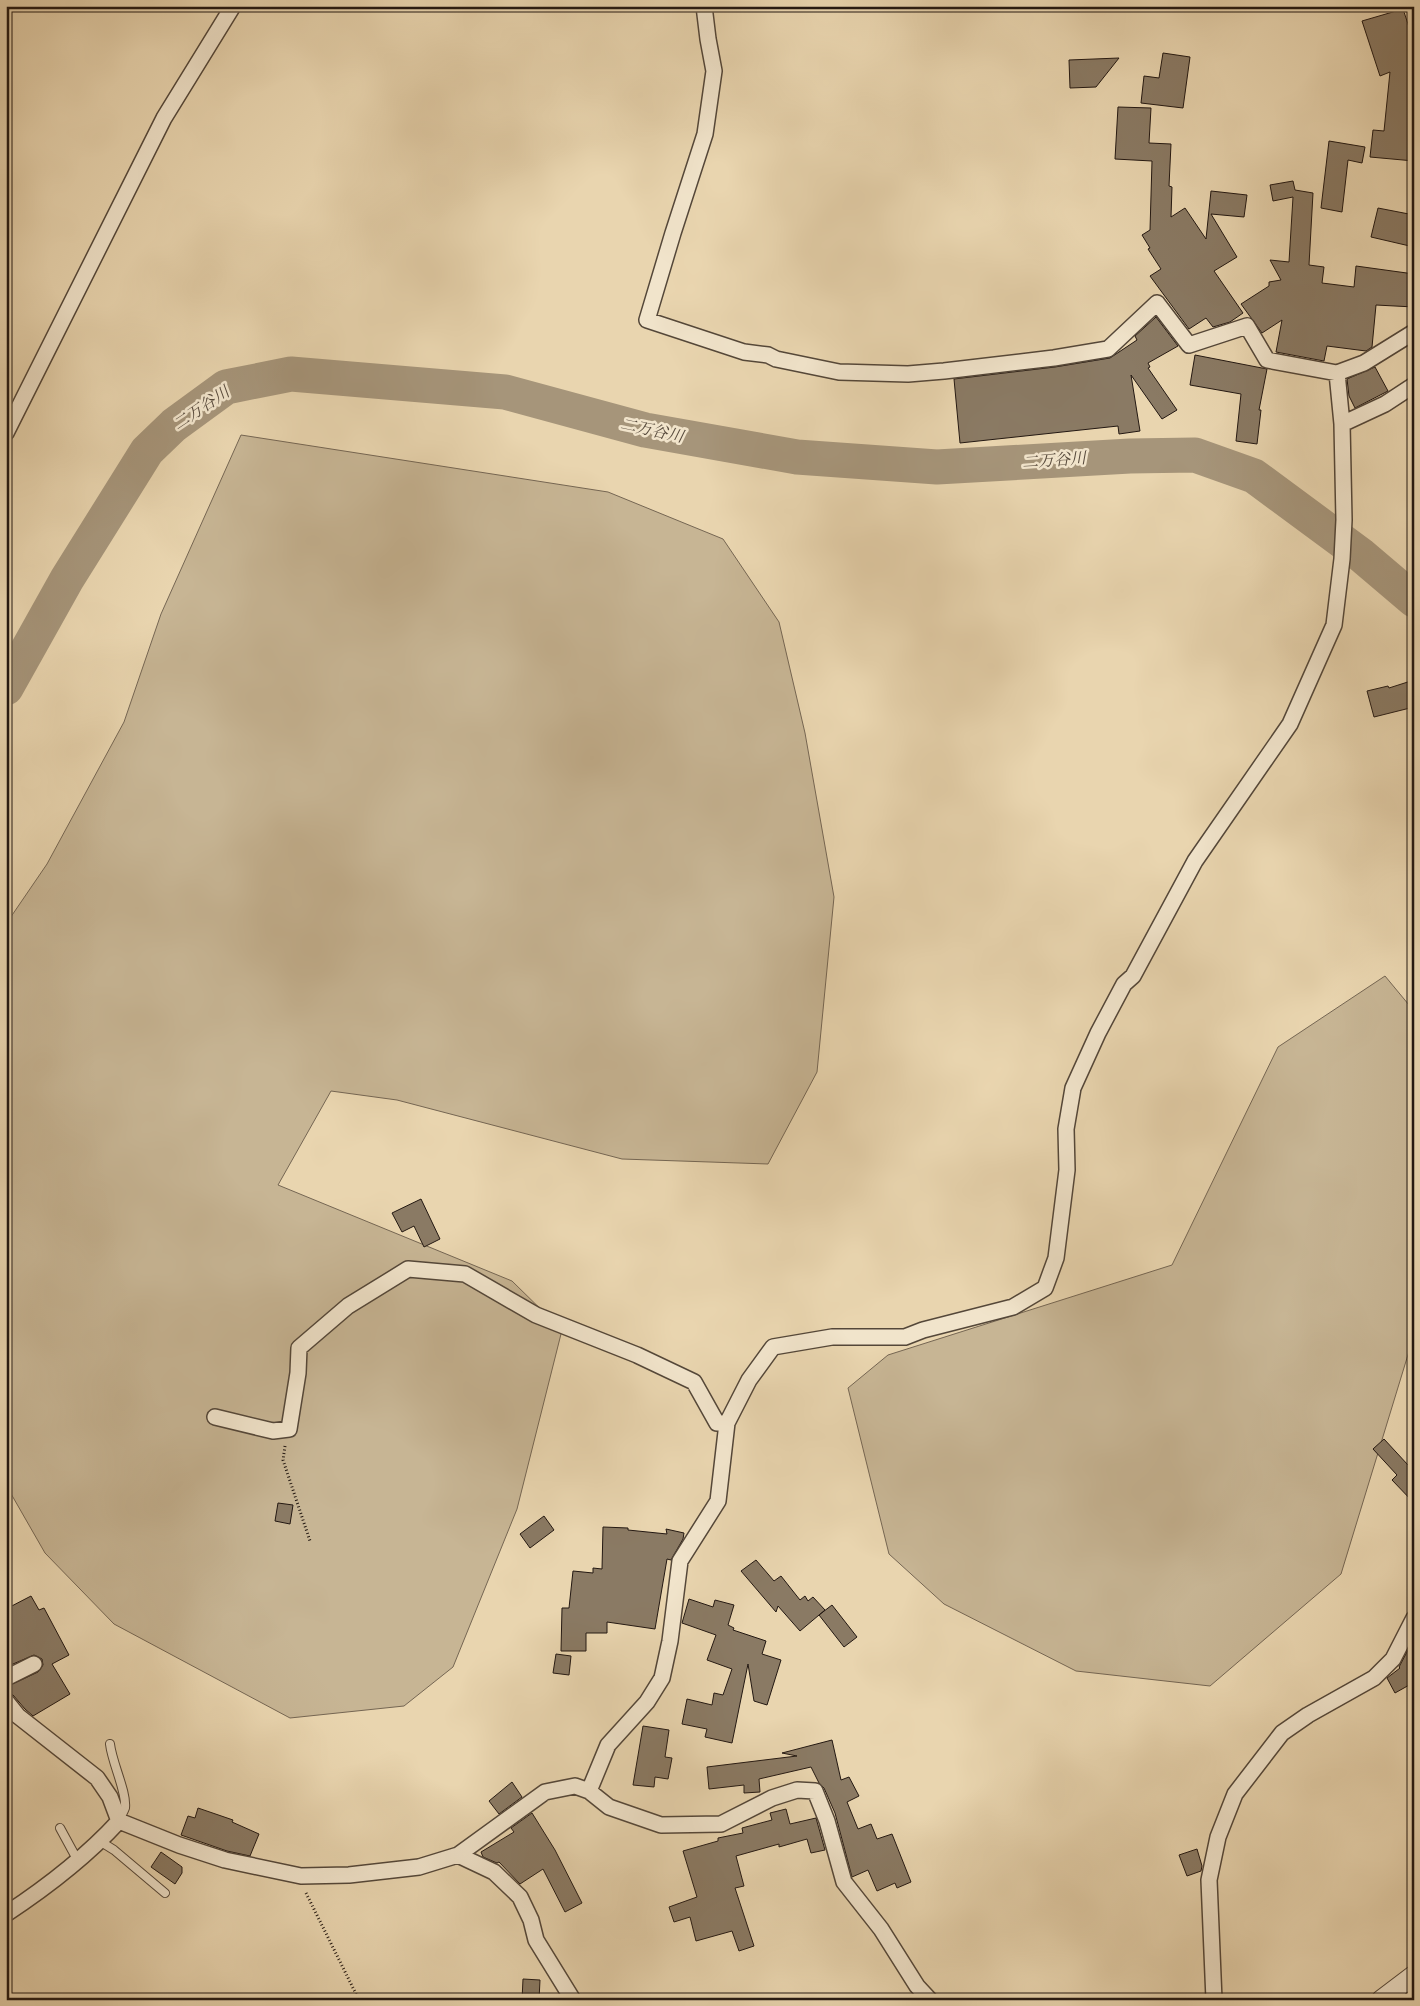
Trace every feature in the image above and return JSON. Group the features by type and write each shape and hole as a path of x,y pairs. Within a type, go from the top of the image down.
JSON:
{"street":[{"path":"6,433 164,118 233,6"},
{"path":"704,6 714,71 705,134 647,320 744,352 768,355 776,359 839,372 908,374 1008,364 1108,349 1157,303 1189,345 1247,326 1268,360 1337,374 1364,364 1414,332"},
{"path":"589,1791 608,1745 647,1702 662,1678 670,1640 680,1561 718,1501 727,1423 749,1380 774,1346 832,1337 905,1337 923,1330 1012,1307 1045,1288 1056,1258 1066,1170 1066,1129 1073,1088 1102,1025 1124,984 1133,976 1195,861 1290,724 1334,624 1342,559 1344,520 1342,424 1337,374"},
{"path":"1342,424 1385,404 1414,385"},
{"path":"215,1417 272,1431 289,1429 298,1373 299,1348 348,1306 408,1269 465,1274 536,1315 637,1355 686,1378 694,1382 717,1423 727,1423"},
{"path":"1214,2000 1209,1880 1218,1837 1235,1794 1282,1733 1308,1715 1374,1678 1393,1659 1414,1618"},
{"path":"6,1678 34,1664"},
{"path":"6,1701 18,1716 97,1778 110,1797 119,1821 179,1845 225,1860 301,1876 349,1875 418,1867 458,1855 545,1792 575,1786 589,1791 609,1807 661,1824 696,1825 721,1824 772,1798 797,1790 815,1791 827,1821 844,1882 881,1929 917,1986 930,2000"},
{"path":"6,1914 42,1890 78,1861 119,1821"},
{"path":"458,1855 494,1872 520,1897 531,1920 536,1940 573,2000"},
{"path":"1381,2000 1414,1975"}],"lane":[{"path":"110,1744 111,1755 122,1788 125,1807 119,1821"},
{"path":"60,1828 78,1861"},
{"path":"98,1840 114,1850 165,1893"}],"path":[{"path":"289,1429 285,1440 283,1460 310,1541"},
{"path":"301,1876 306,1891 359,2000"}],"shaded area":[{"path":"241,435 608,492 723,539 779,622 805,733 834,897 817,1072 768,1164 622,1159 397,1100 331,1091 278,1185 512,1281 562,1330 517,1509 453,1667 404,1706 290,1718 114,1624 45,1553 6,1485 6,924 47,864 124,722 161,614"},
{"path":"1385,976 1414,1011 1414,1335 1341,1574 1210,1686 1076,1671 944,1604 889,1554 848,1388 888,1355 1172,1265 1278,1047"}],"building":[{"path":"1403,9 1414,42 1414,161 1370,157 1373,130 1384,131 1390,72 1380,76 1362,21"},
{"path":"1163,53 1190,57 1183,108 1141,103 1144,76 1159,78"},
{"path":"1119,58 1096,87 1070,88 1069,60"},
{"path":"1118,107 1151,108 1149,143 1171,144 1169,186 1172,187 1171,217 1185,208 1206,239 1211,191 1247,195 1244,217 1211,214 1237,257 1214,271 1243,313 1230,322 1213,327 1206,318 1189,329 1150,276 1161,269 1148,249 1150,248 1142,235 1150,230 1152,161 1115,159"},
{"path":"1329,141 1365,147 1362,163 1348,160 1342,212 1321,208"},
{"path":"1293,181 1295,190 1313,193 1309,265 1324,267 1322,283 1354,287 1356,266 1414,274 1414,307 1376,305 1372,347 1366,351 1327,346 1324,361 1276,352 1282,320 1262,333 1241,304 1269,286 1269,282 1281,280 1270,260 1289,262 1293,197 1273,201 1270,185"},
{"path":"1378,208 1414,215 1414,247 1371,237"},
{"path":"1156,317 1178,346 1148,363 1150,367 1148,368 1177,410 1162,419 1131,375 1140,431 1119,434 1118,426 960,443 954,379 1055,367 1110,358 1137,340 1135,336"},
{"path":"1195,355 1267,369 1259,410 1261,410 1257,444 1236,441 1241,394 1190,385"},
{"path":"1375,367 1388,391 1355,408 1349,396 1347,379"},
{"path":"1414,680 1414,707 1374,717 1367,691 1388,686 1389,688"},
{"path":"421,1199 440,1239 424,1247 414,1226 402,1232 392,1213"},
{"path":"1384,1439 1408,1465 1414,1459 1414,1503 1392,1480 1397,1475 1373,1449"},
{"path":"278,1503 293,1505 290,1524 275,1521"},
{"path":"544,1516 554,1530 530,1548 520,1534"},
{"path":"603,1527 628,1528 628,1530 667,1534 666,1529 684,1533 683,1539 671,1560 667,1559 655,1629 607,1622 607,1633 586,1633 586,1651 561,1651 562,1608 569,1608 573,1571 593,1573 593,1568 602,1569"},
{"path":"756,1560 774,1581 781,1576 800,1600 805,1596 808,1601 813,1597 825,1610 800,1631 778,1606 776,1612 741,1571"},
{"path":"31,1596 39,1610 44,1608 69,1655 52,1664 70,1694 33,1716 13,1695 6,1692 6,1687 38,1672 43,1665 42,1659 34,1655 6,1667 6,1609"},
{"path":"689,1599 713,1607 715,1600 734,1605 728,1625 734,1628 733,1630 766,1641 762,1654 781,1660 767,1705 754,1701 748,1664 732,1743 705,1737 707,1729 682,1724 687,1699 712,1705 714,1693 723,1695 732,1669 707,1660 716,1635 682,1623"},
{"path":"832,1605 857,1637 844,1647 819,1615"},
{"path":"1414,1647 1414,1688 1411,1684 1395,1693 1387,1678 1400,1668 1408,1650"},
{"path":"556,1654 571,1656 569,1675 553,1673"},
{"path":"643,1726 669,1730 665,1757 672,1758 668,1779 655,1777 654,1787 633,1785"},
{"path":"832,1740 841,1780 849,1777 859,1796 847,1802 858,1829 871,1824 877,1839 892,1834 911,1882 897,1888 895,1883 877,1891 868,1870 852,1877 835,1813 824,1788 819,1783 811,1767 759,1779 760,1792 744,1793 744,1785 709,1789 707,1767 797,1756 782,1753"},
{"path":"512,1782 522,1797 499,1814 489,1801"},
{"path":"198,1808 233,1820 232,1822 259,1834 250,1856 227,1851 181,1835 188,1816 195,1818"},
{"path":"786,1809 790,1824 816,1818 825,1850 811,1853 807,1839 779,1847 779,1844 736,1856 744,1886 735,1888 754,1946 739,1951 732,1931 696,1941 690,1917 674,1922 669,1907 697,1897 683,1851 718,1841 718,1838 743,1833 742,1828 772,1820 770,1813"},
{"path":"532,1813 555,1850 582,1903 565,1912 543,1869 520,1884 499,1862 497,1863 483,1857 481,1852 514,1832 511,1828"},
{"path":"1197,1849 1202,1866 1201,1871 1187,1876 1179,1855"},
{"path":"161,1852 182,1867 182,1873 175,1884 151,1867"},
{"path":"523,1979 540,1980 539,2000 522,2000"}],"waterway":[{"name":"二万谷川","path":"6,688 67,579 147,451 174,425 226,387 291,374 505,392 645,430 797,457 937,467 1130,456 1195,455 1254,476 1361,555 1414,600"}]}
